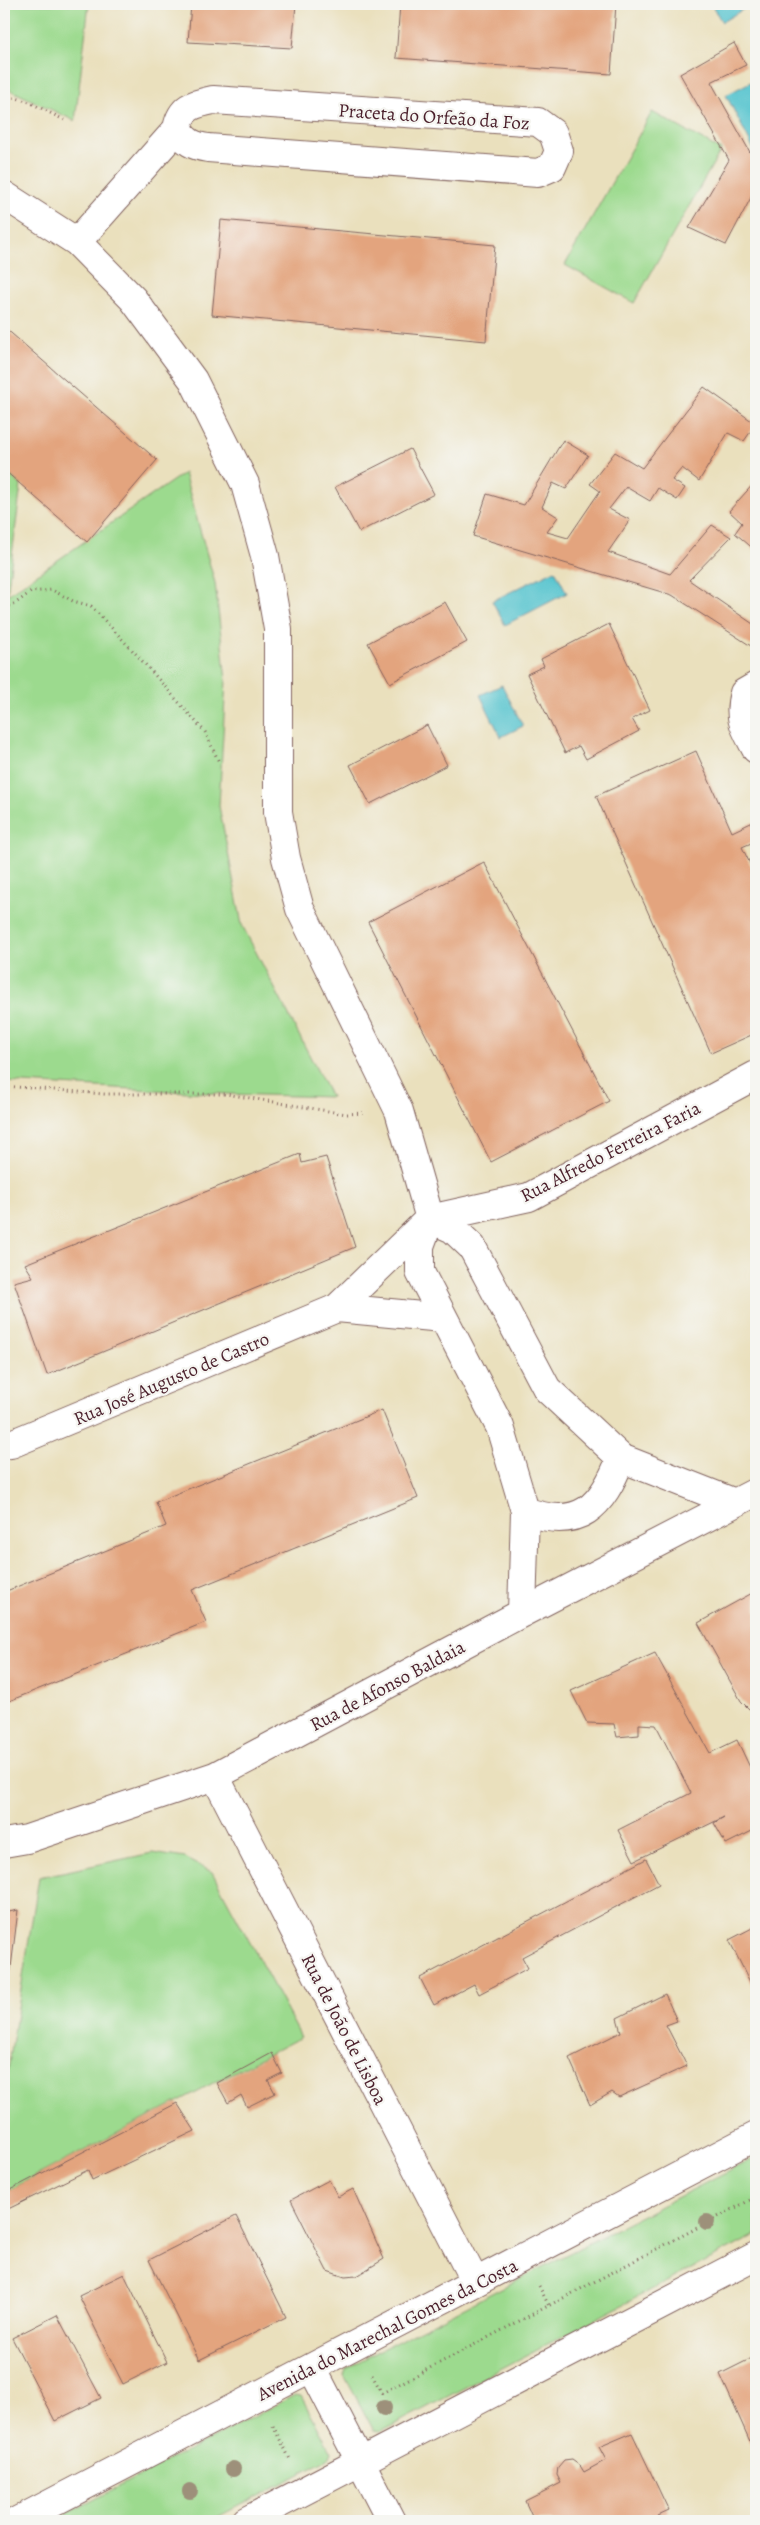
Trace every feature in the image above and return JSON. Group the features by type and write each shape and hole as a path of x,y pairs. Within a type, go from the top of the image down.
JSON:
{"street":[{"name":"Praceta do Orfeão da Foz","path":"77,242 177,129 179,117 187,108 213,100 538,122 553,133 559,152 552,167 538,173 208,148 194,146 184,140 177,129"},
{"path":"4,195 77,242 133,299 193,380 244,484 265,556 278,629 278,812 286,858 300,910 399,1111 430,1219 420,1246 420,1272 500,1427 525,1511 522,1613"},
{"path":"756,686 744,693 740,708 742,722 756,749"},
{"name":"Rua Alfredo Ferreira Faria","path":"430,1219 529,1197 756,1075"},
{"path":"430,1219 453,1229 472,1247 546,1389 621,1458 746,1497"},
{"name":"Rua José Augusto de Castro","path":"4,1445 11,1444 337,1308 430,1219"},
{"name":"Rua José Augusto de Castro","path":"337,1308 443,1318"},
{"path":"525,1511 554,1518 585,1512 609,1488 621,1458"},
{"name":"Rua de Afonso Baldaia","path":"4,1843 27,1839 215,1776 522,1613 746,1497"},
{"name":"Rua de João de Lisboa","path":"215,1776 474,2282"},
{"name":"Avenida do Marechal Gomes da Costa","path":"17,2521 756,2136"},
{"path":"246,2521 756,2256"},
{"path":"312,2368 391,2521"}],"path":[{"path":"4,94 29,102 64,120"},
{"path":"4,608 16,603 32,592 52,590 73,601 91,606 205,732 219,762"},
{"path":"4,1086 104,1094 226,1094 346,1114 399,1111"},
{"path":"366,2378 373,2374 382,2392 756,2197"},
{"path":"536,2281 549,2306"},
{"path":"273,2426 294,2466"}],"green space":[{"path":"4,4 89,4 75,121 4,87"},
{"path":"652,112 721,150 634,303 565,265"},
{"path":"4,470 21,485 7,595 184,473 215,583 226,680 219,806 242,925 331,1097 226,1094 4,1082"},
{"path":"152,1853 185,1858 212,1872 301,2037 9,2190 4,2185 4,2095 39,1877"},
{"path":"756,2157 756,2235 380,2432 374,2431 344,2375 346,2368"},
{"path":"295,2395 301,2396 331,2452 328,2459 210,2521 53,2521"}],"water":[{"path":"711,4 752,4 722,22"},
{"path":"756,79 756,154 726,95"},
{"path":"555,570 567,593 505,625 492,601"},
{"path":"502,685 523,726 501,737 480,695"}],"building":[{"path":"191,4 296,4 292,48 188,42"},
{"path":"400,4 616,4 611,74 396,58"},
{"path":"734,43 746,65 711,82 756,163 756,188 726,245 689,228 729,160 680,74"},
{"path":"221,220 495,245 486,341 212,315"},
{"path":"4,327 157,460 87,542 4,470"},
{"path":"704,387 756,424 744,441 728,433 699,481 682,468 672,480 685,488 677,500 658,488 650,501 626,487 609,509 630,520 608,552 670,574 712,525 731,537 689,580 756,626 756,640 751,646 672,595 473,536 487,494 524,505 563,440 588,455 566,489 553,483 542,507 558,517 547,532 568,538 600,491 590,484 615,452 642,468"},
{"path":"410,449 434,494 359,532 335,487"},
{"path":"756,481 756,551 735,533 742,523 729,511"},
{"path":"445,602 467,642 390,683 368,643"},
{"path":"609,624 650,710 632,719 639,731 586,759 579,746 565,753 527,674 544,666 541,659"},
{"path":"427,725 447,765 370,804 350,765"},
{"path":"696,751 732,832 753,822 756,830 756,841 742,847 753,870 756,869 756,1033 711,1053 596,796"},
{"path":"484,862 609,1101 491,1162 368,922"},
{"path":"300,1154 302,1163 326,1157 355,1247 47,1375 14,1282 33,1277 25,1264"},
{"path":"382,1410 418,1498 192,1590 206,1622 4,1703 4,1592 166,1526 156,1502"},
{"path":"756,1591 756,1709 749,1709 741,1701 698,1623"},
{"path":"655,1653 710,1753 737,1740 756,1780 756,1829 726,1844 714,1823 724,1817 634,1861 618,1830 691,1793 656,1725 639,1724 639,1735 617,1737 614,1724 587,1723 571,1691"},
{"path":"646,1859 659,1884 522,1957 528,1968 479,1994 474,1984 434,2005 420,1978"},
{"path":"18,1910 10,1976 4,1976 4,1913"},
{"path":"756,1926 756,1994 729,1940"},
{"path":"665,1994 677,2021 666,2025 687,2066 619,2097 612,2092 590,2105 569,2058 621,2032 617,2018"},
{"path":"272,2053 282,2073 268,2080 275,2093 247,2107 241,2095 228,2103 217,2083"},
{"path":"177,2103 195,2131 92,2180 88,2170 4,2211 4,2193"},
{"path":"329,2180 338,2197 353,2189 384,2259 356,2276 345,2277 327,2271 291,2200"},
{"path":"236,2216 286,2317 199,2360 149,2260"},
{"path":"124,2274 167,2362 123,2384 79,2296"},
{"path":"57,2315 101,2398 55,2421 12,2338"},
{"path":"756,2356 756,2455 720,2374"},
{"path":"632,2433 669,2511 658,2516 662,2521 534,2521 525,2501 561,2483 557,2475 558,2467 564,2460 572,2459 579,2464 584,2472 606,2460 599,2447"}]}
